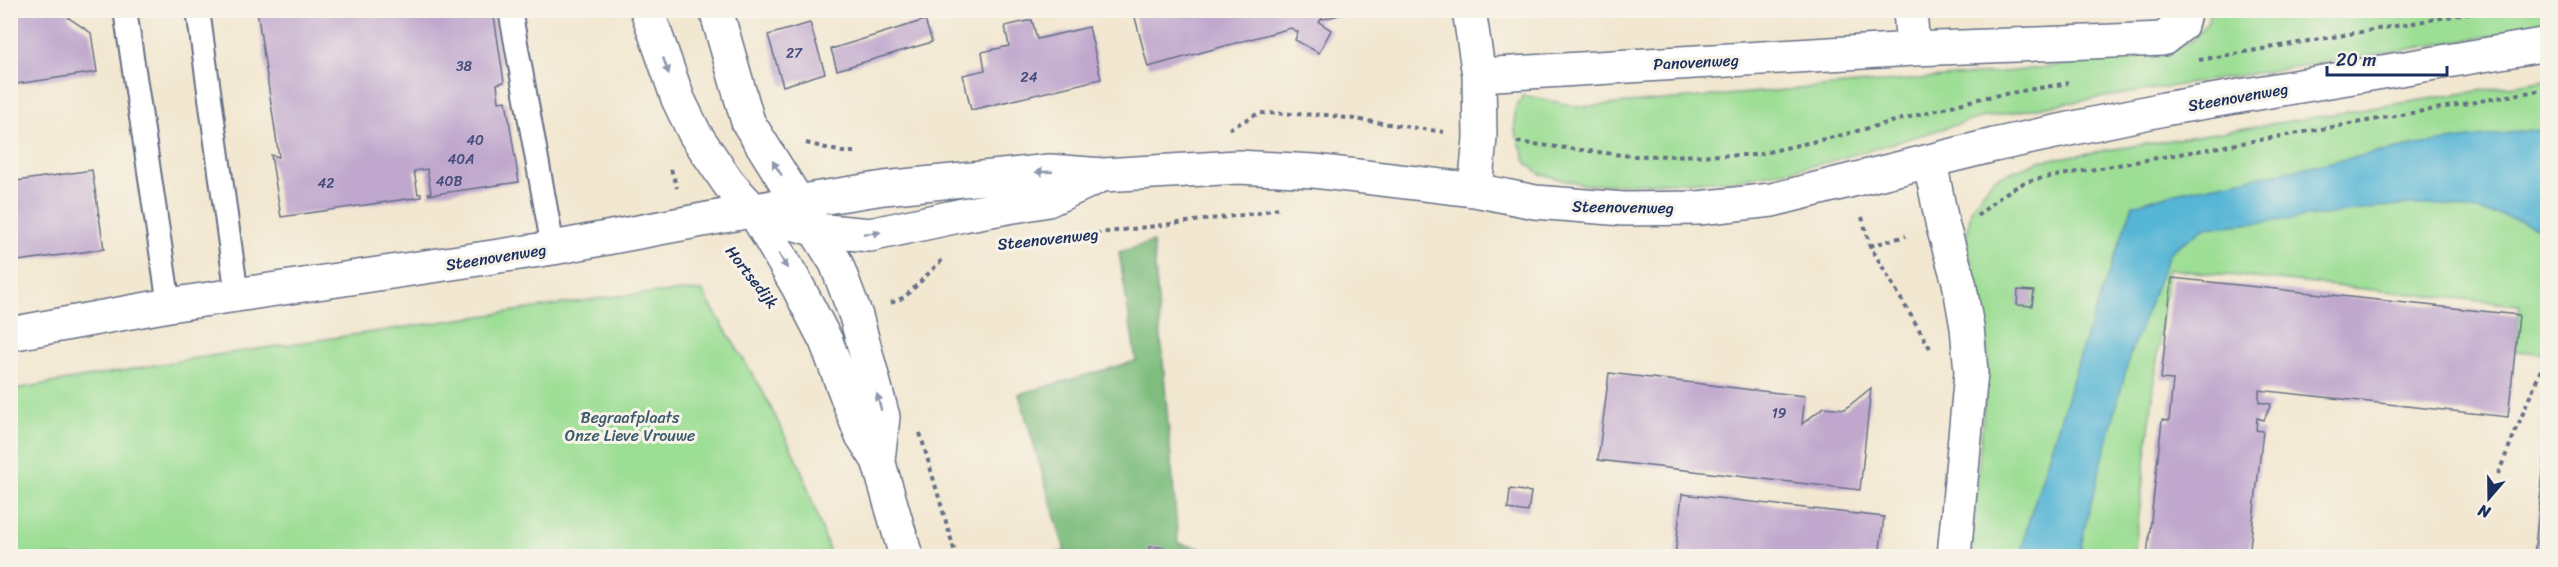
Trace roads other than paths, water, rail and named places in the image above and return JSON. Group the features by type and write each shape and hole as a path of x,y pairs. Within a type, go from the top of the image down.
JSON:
{"street":[{"name":"Hortsedijk","path":"647,10 678,99 695,134 729,184 754,210 826,341 861,434 878,460 906,556"},
{"name":"Hortsedijk","path":"716,10 748,122 837,263 856,316 883,417 878,460"},
{"path":"1469,10 1479,75 1480,138 1475,190"},
{"path":"1910,10 1913,49"},
{"name":"Panovenweg","path":"1479,75 1913,49 2163,39 2181,25 2186,10"},
{"name":"Steenovenweg","path":"10,334 169,305 553,248 884,188 1050,171 1103,175 1238,167 1314,171 1475,190 1535,202 1634,209 1699,207 1772,200 1994,145 2164,109 2547,44"},
{"path":"1930,162 1943,227 1959,282 1967,327 1970,393 1954,556"},
{"name":"Steenovenweg","path":"754,210 816,230 870,235 941,219 1048,200 1103,175"}],"lane":[{"path":"125,10 169,305"},
{"path":"198,10 237,296"},
{"path":"510,10 553,248"}],"water":[{"path":"2547,128 2547,230 2500,215 2444,205 2399,205 2204,228 2170,252 2131,351 2084,530 2080,556 2021,556 2027,526 2086,337 2133,205 2170,194 2417,145"}],"park label":[{"name":"Begraafplaats Onze Lieve Vrouwe","path":"630,426"}]}
